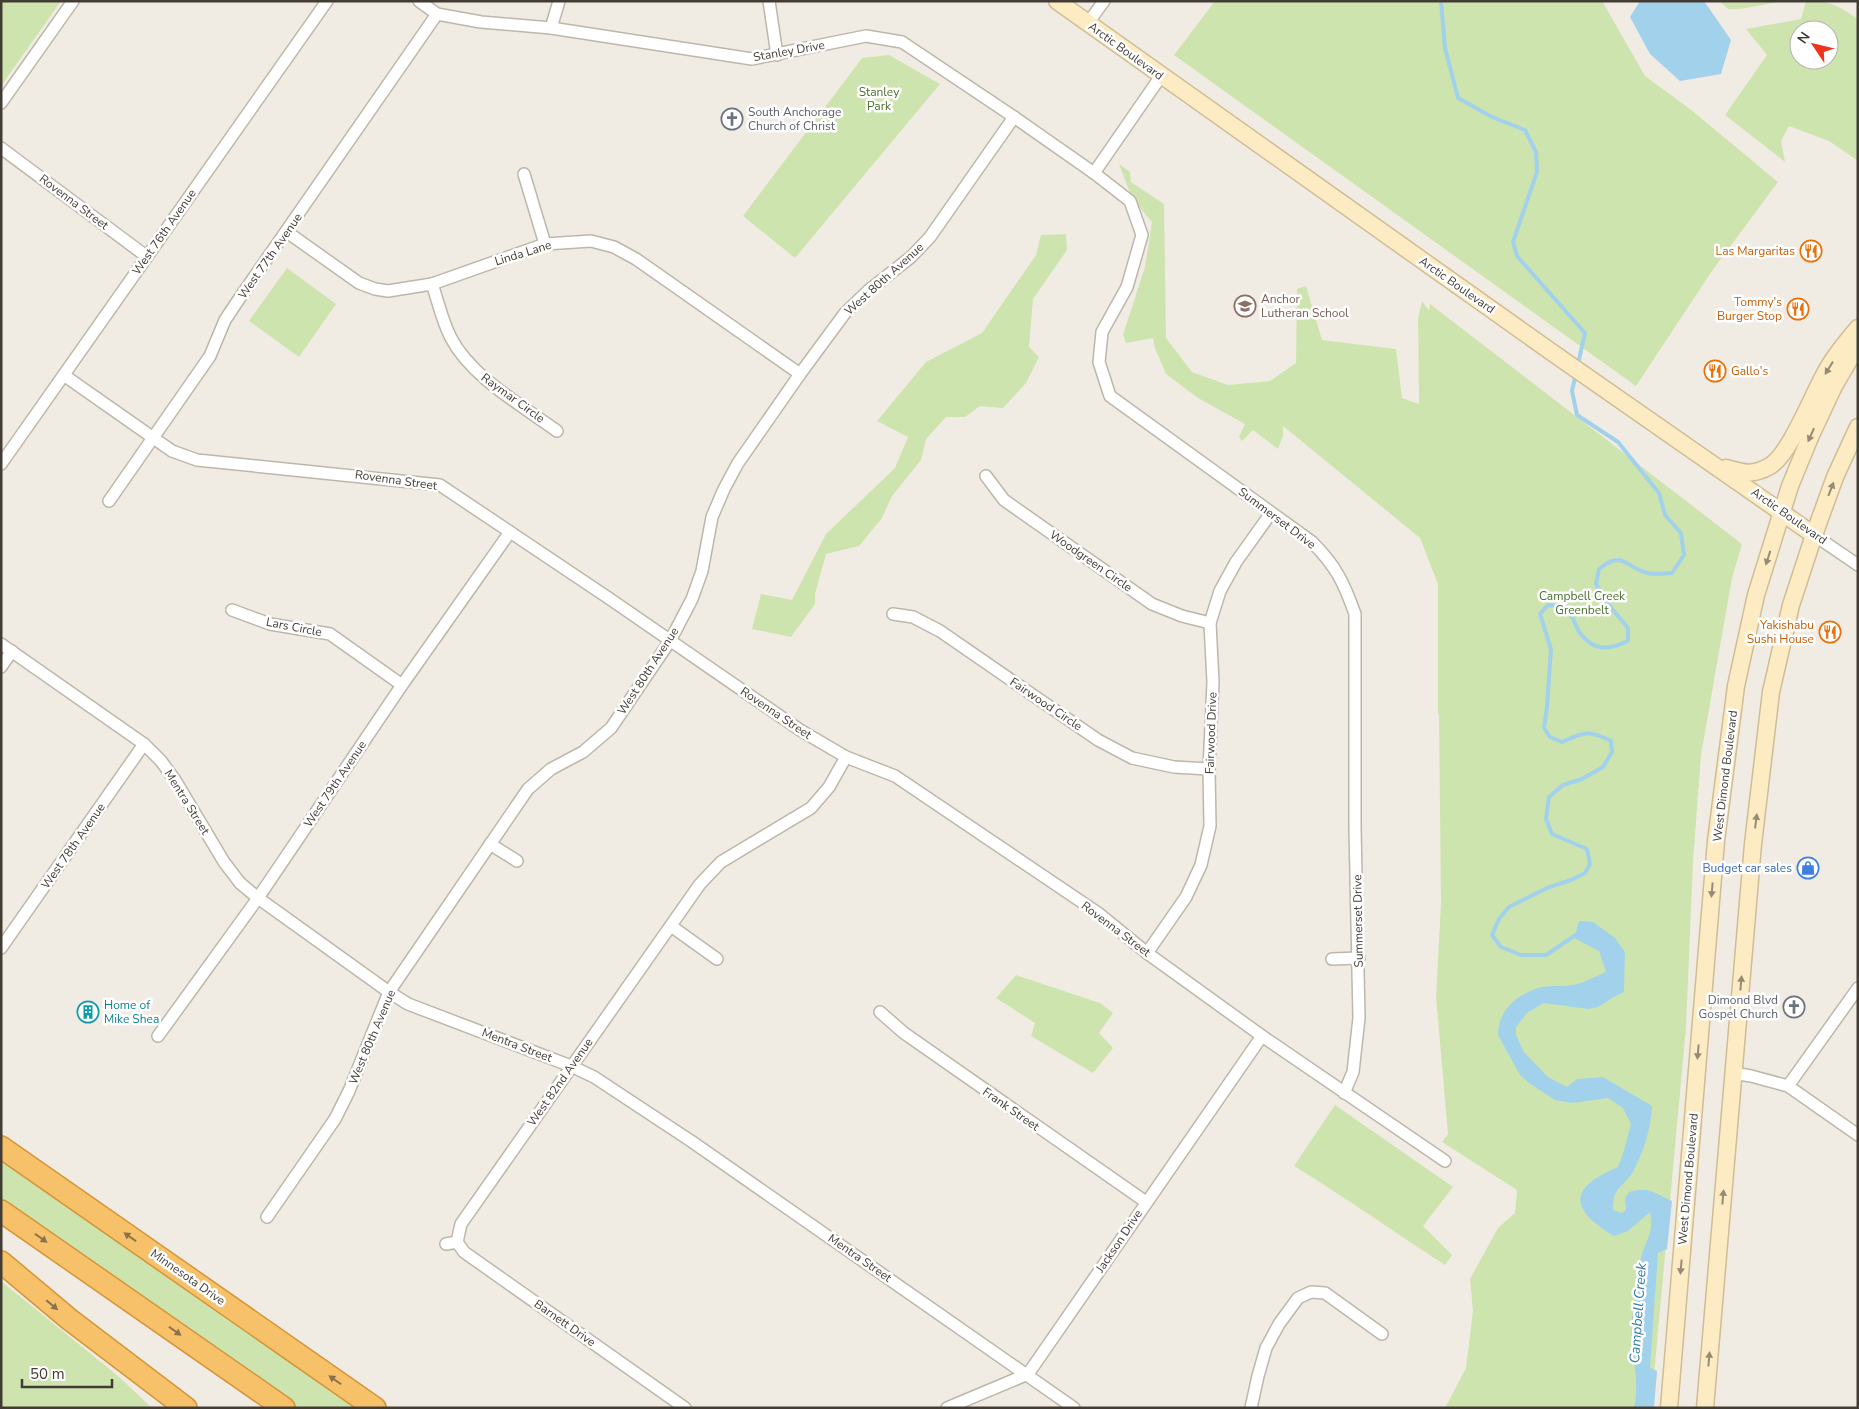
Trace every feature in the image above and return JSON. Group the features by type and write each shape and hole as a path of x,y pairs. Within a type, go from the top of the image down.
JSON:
{"highway":[{"name":"Minnesota Drive","path":"1,1147 375,1408"},
{"path":"1,1211 284,1408"},
{"path":"1,1262 69,1319 186,1408"}],"main road":[{"name":"Arctic Boulevard","path":"1057,1 1550,351 1814,535"},
{"path":"1716,465 1748,474 1770,466 1782,454 1829,367 1858,328"},
{"name":"West Dimond Boulevard","path":"1669,1408 1716,841 1734,696 1756,595 1790,486 1834,386 1858,345"},
{"path":"1705,1408 1753,844 1771,692 1791,605 1814,535 1836,477 1858,427"}],"street":[{"path":"1,103 73,1"},
{"name":"West 76th Avenue","path":"1,464 327,1"},
{"name":"Stanley Drive","path":"419,1 437,14 481,22 551,28 752,59 866,36 902,42 1094,173"},
{"path":"551,28 559,1"},
{"path":"769,1 777,55"},
{"path":"1088,24 1104,1"},
{"name":"West 77th Avenue","path":"108,500 210,356 225,320 239,299 437,14"},
{"path":"1094,173 1161,76"},
{"name":"West 80th Avenue","path":"267,1217 335,1119 349,1091 389,992 528,789 551,770 583,752 610,728 670,641 692,599 702,571 712,517 724,489 738,464 845,313 869,290 911,257 930,237 1014,117"},
{"name":"Rovenna Street","path":"1,148 146,256"},
{"name":"Summerset Drive","path":"1094,173 1130,201 1142,235 1126,287 1102,332 1099,362 1110,396 1312,542 1328,558 1344,584 1355,614 1355,828 1359,1018 1353,1072 1344,1093"},
{"path":"524,174 545,244"},
{"name":"Linda Lane","path":"287,232 360,283 375,289 388,291 432,284 545,244 591,241 614,247 636,259 800,374"},
{"name":"Raymar Circle","path":"432,284 450,337 461,355 480,375 557,431"},
{"name":"Rovenna Street","path":"64,376 172,451 196,460 440,485 800,730 846,756 895,776 1098,913 1147,953 1262,1036 1445,1161"},
{"name":"Woodgreen Circle","path":"986,476 1004,500 1152,604 1182,616 1210,623"},
{"name":"Fairwood Drive","path":"1147,953 1186,897 1201,865 1210,826 1209,769 1213,682 1210,623 1220,591 1236,562 1271,513"},
{"name":"West 79th Avenue","path":"158,1036 258,898 402,685 510,532"},
{"name":"Arctic Boulevard","path":"1814,535 1858,565"},
{"name":"Lars Circle","path":"232,610 270,624 330,634 402,685"},
{"name":"Fairwood Circle","path":"893,614 913,617 940,632 1098,740 1132,758 1174,766 1209,769"},
{"name":"Mentra Street","path":"1,644 144,744 161,761 175,780 224,862 240,882 258,898 389,992 408,1004 572,1066 594,1077 691,1141 1028,1374 1074,1408"},
{"path":"1,667 12,651"},
{"name":"West 78th Avenue","path":"1,948 144,744"},
{"name":"West 82nd Avenue","path":"452,1243 461,1224 700,884 721,862 811,808 829,787 846,756"},
{"path":"490,844 517,861"},
{"path":"670,926 717,959"},
{"path":"1332,959 1359,958"},
{"path":"1788,1086 1858,988"},
{"name":"Frank Street","path":"880,1012 904,1034 1146,1202"},
{"name":"Jackson Drive","path":"1028,1374 1262,1036"},
{"path":"1733,1073 1788,1086 1858,1135"},
{"name":"Barnett Drive","path":"452,1243 685,1408"},
{"path":"1252,1408 1266,1348 1279,1324 1298,1298 1311,1287 1325,1293 1382,1334"},
{"path":"948,1408 1028,1374"}],"green space":[{"path":"1,1 61,1 1,86"},
{"path":"1215,1 1602,1 1645,76 1690,109 1778,182 1712,271 1636,386 1174,55"},
{"path":"1719,1 1784,1 1740,9 1728,9"},
{"path":"1806,1 1834,5 1858,19 1858,161 1829,141 1789,126 1781,141 1785,162 1725,115 1767,55 1746,29 1789,21 1789,70 1839,70 1839,20 1796,20 1801,19"},
{"name":"Stanley Park","path":"889,55 940,84 795,258 743,216 862,58"},
{"name":"Campbell Creek Greenbelt","path":"1119,164 1130,172 1131,182 1164,204 1166,338 1192,372 1228,385 1270,381 1296,363 1297,289 1306,286 1322,340 1396,349 1402,398 1419,404 1418,319 1422,301 1429,311 1430,304 1742,544 1732,578 1701,755 1693,862 1686,1027 1651,1408 1445,1408 1466,1368 1473,1311 1470,1279 1498,1228 1515,1213 1517,1190 1442,1142 1448,1134 1436,997 1441,904 1438,584 1420,538 1283,426 1283,436 1278,449 1253,430 1242,441 1239,437 1245,424 1198,398 1166,374 1155,348 1153,338 1126,343 1123,335 1145,267 1152,222 1132,198"},
{"path":"1066,234 1067,250 1033,299 1029,347 1039,357 1026,383 1003,408 980,406 965,417 946,417 926,439 921,460 892,496 882,518 859,546 826,554 815,594 815,604 791,637 752,629 761,594 792,600 826,534 895,468 908,437 877,421 926,362 982,333 1036,255 1041,235"},
{"path":"287,268 336,304 299,357 249,321"},
{"path":"1016,975 1100,1003 1113,1013 1099,1033 1113,1048 1093,1073 1031,1036 1035,1023 996,998"},
{"path":"1335,1105 1453,1187 1423,1226 1452,1255 1445,1265 1294,1166"},
{"path":"1,1161 357,1408 299,1408 1,1201"},
{"path":"1,1281 118,1376 152,1408 1,1408"}],"water":[{"path":"1640,1 1704,1 1731,40 1721,74 1680,81 1650,54 1630,17"},
{"path":"1579,921 1593,922 1615,938 1625,952 1624,992 1598,1007 1588,1009 1544,1003 1527,1013 1516,1027 1516,1035 1524,1052 1548,1077 1567,1087 1577,1079 1603,1077 1652,1106 1649,1131 1644,1147 1634,1170 1615,1195 1613,1210 1622,1213 1626,1210 1625,1198 1629,1192 1636,1190 1652,1191 1672,1201 1667,1249 1658,1253 1650,1368 1657,1371 1654,1408 1634,1408 1636,1375 1632,1342 1633,1315 1640,1279 1641,1257 1651,1228 1650,1212 1628,1231 1614,1236 1589,1217 1582,1208 1580,1200 1583,1191 1590,1183 1618,1167 1631,1124 1623,1108 1608,1098 1572,1103 1555,1100 1529,1083 1520,1075 1498,1035 1499,1026 1506,1010 1525,993 1542,987 1577,984 1606,972 1599,951 1574,938"}],"waterway":[{"name":"Campbell Creek","path":"1441,1 1445,48 1458,98 1492,117 1525,130 1536,152 1537,172 1513,242 1517,256 1585,333 1578,364"},
{"name":"Campbell Creek","path":"1576,373 1572,391 1577,415 1618,442 1659,493 1665,515 1681,533 1684,555 1672,573 1648,573 1619,560 1607,563 1599,569 1596,584 1603,598 1628,628 1628,641 1621,644 1602,648 1591,644 1580,633 1567,610 1561,606 1548,605 1540,614 1551,649 1544,728 1550,737 1562,742 1581,734 1591,733 1597,735 1611,741 1612,752 1603,767 1582,779 1563,785 1549,797 1546,819 1552,834 1587,849 1590,864 1585,873 1547,888 1509,907 1499,919 1492,935 1501,947 1521,955 1546,955 1579,933"}],"place":[{"name":"South Anchorage Church of Christ","path":"732,119"},
{"name":"Las Margaritas","path":"1811,251"},
{"name":"Anchor Lutheran School","path":"1245,306"},
{"name":"Tommy's Burger Stop","path":"1798,309"},
{"name":"Gallo's","path":"1715,371"},
{"name":"Yakishabu Sushi House","path":"1830,632"},
{"name":"Budget car sales","path":"1808,868"},
{"name":"Dimond Blvd Gospel Church","path":"1794,1007"},
{"name":"Home of Mike Shea","path":"88,1012"}]}
